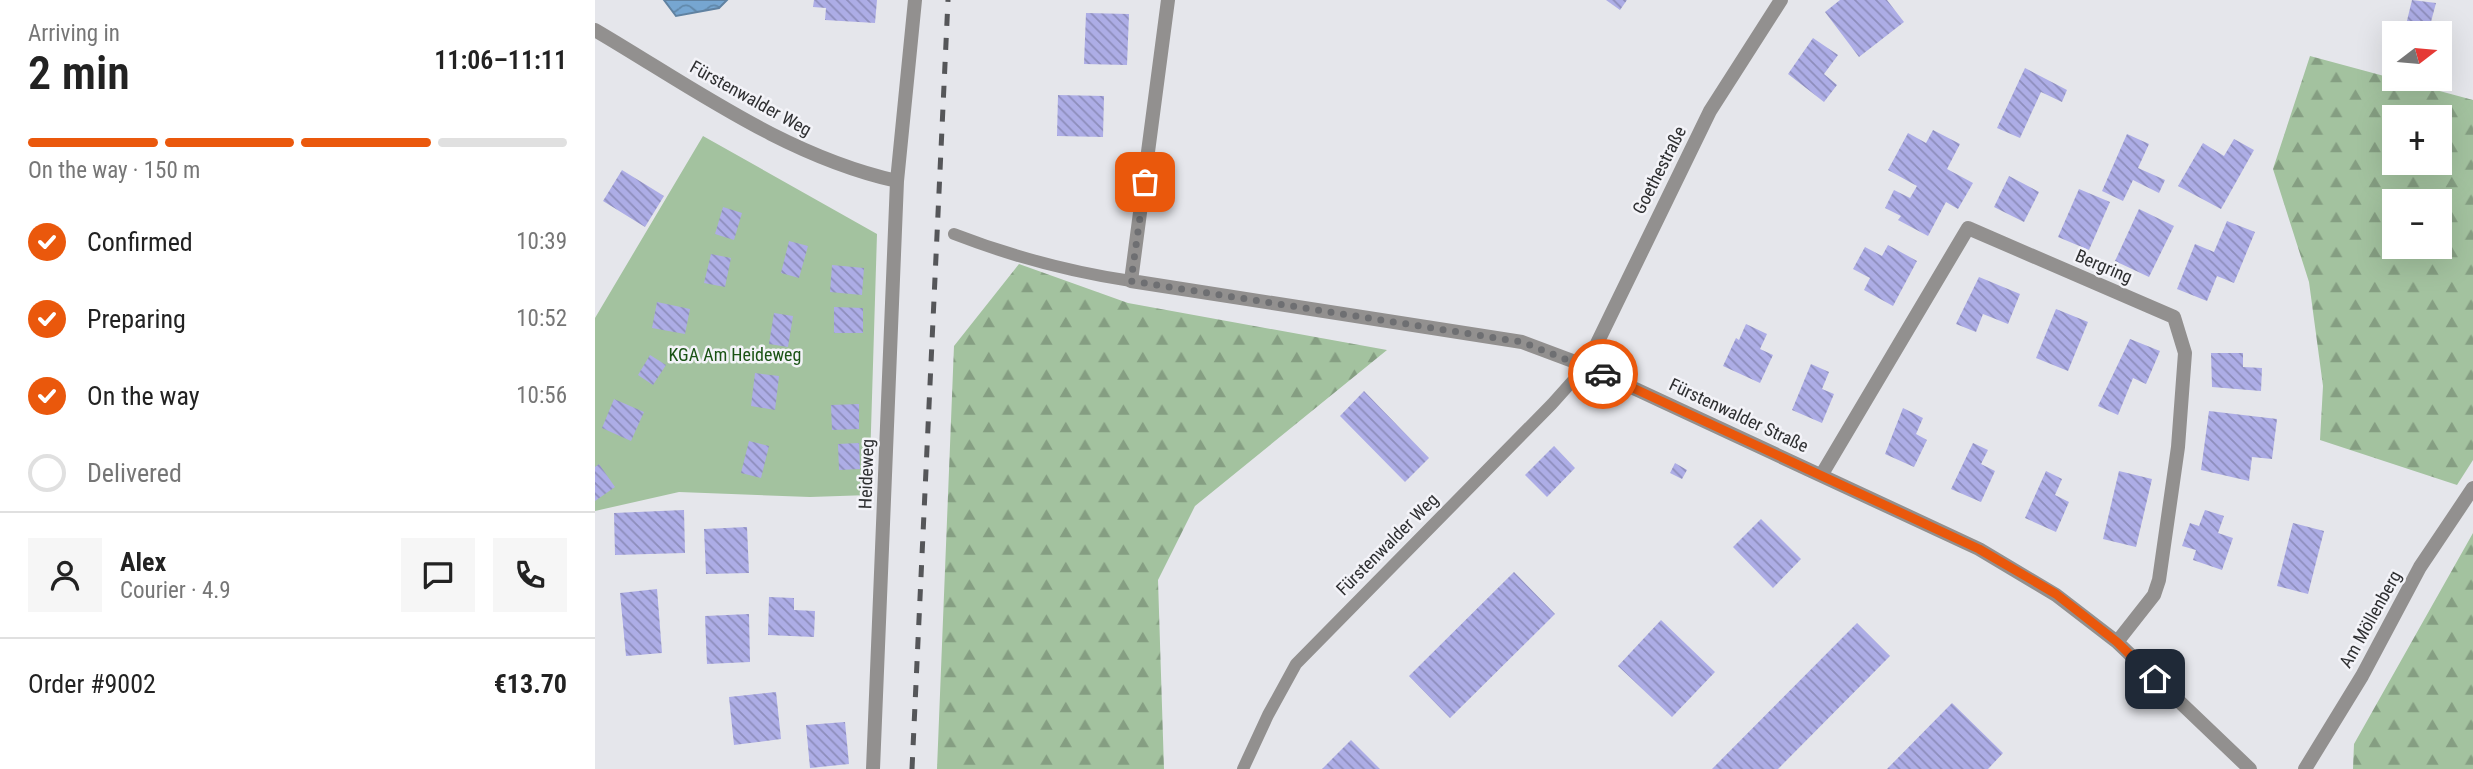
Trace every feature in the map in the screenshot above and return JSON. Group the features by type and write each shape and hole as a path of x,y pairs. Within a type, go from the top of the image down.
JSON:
{"street":[{"name":"Heideweg","path":"873,769 897,180 915,0"},
{"path":"1131,281 1168,0"},
{"name":"Goethestraße","path":"1586,366 1710,111 1781,0"},
{"name":"Fürstenwalder Weg","path":"595,30 773,136 837,164 897,180"},
{"name":"Bergring","path":"1822,474 1968,228 2174,317 2185,354 2178,447 2159,580 2154,595 2117,642"},
{"name":"Fürstenwalder Straße","path":"1131,281 1522,342 1586,366 1979,549 2056,594 2117,642 2250,769"},
{"name":"Am Möllenberg","path":"2305,769 2362,676 2420,567 2473,488"}],"lane":[{"path":"954,233 1009,254 1095,276 1131,281"},
{"name":"Fürstenwalder Weg","path":"1244,769 1268,715 1296,664 1586,366"}],"green space":[{"path":"2310,56 2382,75 2382,91 2440,91 2473,100 2473,460 2457,485 2320,440 2323,386 2309,282 2273,169"},
{"name":"KGA Am Heideweg","path":"703,136 877,234 869,495 810,497 679,492 595,511 595,318"},
{"path":"1019,264 1128,303 1387,350 1195,506 1158,580 1164,769 937,769 954,346"},
{"path":"2473,533 2473,769 2353,769 2354,744"}],"water":[{"path":"664,0 727,0 719,8 676,16"}],"building":[{"path":"814,0 877,0 875,23 825,20 826,8 813,7"},
{"path":"1606,0 1627,0 1620,10"},
{"path":"1840,0 1887,0 1904,22 1859,57 1825,12"},
{"path":"2412,0 2436,3 2431,21 2407,21"},
{"path":"1086,13 1129,14 1127,65 1084,64"},
{"path":"1813,38 1838,55 1824,74 1837,85 1824,102 1788,74"},
{"path":"2025,68 2067,90 2062,102 2041,92 2020,138 1997,128"},
{"path":"1058,95 1104,96 1103,137 1057,136"},
{"path":"1933,130 1960,144 1947,169 1973,183 1958,209 1946,202 1928,236 1898,220 1901,216 1885,208 1894,190 1910,198 1917,186 1888,170 1908,133 1926,143"},
{"path":"2127,134 2149,144 2138,168 2165,180 2159,193 2133,180 2123,201 2102,191"},
{"path":"2234,139 2254,150 2221,209 2178,186 2203,143 2224,156"},
{"path":"622,170 664,196 645,227 603,201"},
{"path":"2009,176 2039,192 2024,222 1994,207"},
{"path":"2079,189 2110,202 2089,250 2058,237"},
{"path":"723,207 742,213 734,240 715,234"},
{"path":"2139,209 2174,226 2149,277 2115,261"},
{"path":"2227,221 2255,232 2234,283 2217,276 2207,301 2177,289 2195,244 2214,252"},
{"path":"789,241 808,246 799,278 781,273"},
{"path":"1888,245 1917,261 1893,306 1864,290 1870,278 1853,269 1865,247 1882,256"},
{"path":"711,254 731,258 725,287 704,283"},
{"path":"832,265 864,268 862,295 830,292"},
{"path":"1979,277 2020,294 2008,324 1983,314 1976,332 1956,324"},
{"path":"657,302 690,309 685,334 652,328"},
{"path":"834,307 863,308 863,333 834,333"},
{"path":"2056,309 2088,322 2068,371 2036,358"},
{"path":"774,313 793,316 788,347 769,344"},
{"path":"1746,324 1767,334 1760,349 1773,355 1760,383 1723,366"},
{"path":"2130,339 2160,351 2146,384 2133,378 2118,415 2098,406"},
{"path":"2211,353 2243,353 2243,367 2262,368 2261,391 2212,387"},
{"path":"650,355 666,365 653,385 638,375"},
{"path":"1811,364 1829,372 1822,389 1834,394 1822,423 1792,410"},
{"path":"755,373 779,376 775,410 751,406"},
{"path":"1364,391 1429,458 1405,482 1340,416"},
{"path":"614,399 644,412 631,441 602,428"},
{"path":"859,404 859,429 832,430 831,405"},
{"path":"1903,408 1923,418 1916,434 1927,440 1914,467 1885,454"},
{"path":"2209,411 2277,419 2272,459 2252,457 2249,481 2201,470"},
{"path":"749,441 769,446 761,478 741,473"},
{"path":"859,443 860,469 839,470 838,444"},
{"path":"1973,443 1988,450 1981,464 1995,471 1981,502 1951,489"},
{"path":"1554,446 1575,468 1547,497 1525,475"},
{"path":"1675,463 1687,470 1682,479 1670,473"},
{"path":"599,464 615,487 595,501 595,467"},
{"path":"2046,471 2062,479 2055,495 2069,502 2056,532 2025,518"},
{"path":"2119,471 2152,479 2136,547 2103,539"},
{"path":"684,510 685,553 615,555 614,513"},
{"path":"2205,510 2224,516 2218,533 2233,538 2222,570 2193,560 2196,550 2182,546 2190,523 2199,526"},
{"path":"1761,519 1801,559 1773,588 1733,547"},
{"path":"2293,523 2324,531 2308,594 2277,586"},
{"path":"747,527 749,573 706,574 704,529"},
{"path":"1514,572 1555,614 1450,718 1409,676"},
{"path":"657,589 662,653 626,656 620,593"},
{"path":"769,597 794,598 794,610 815,611 814,637 768,635"},
{"path":"749,614 750,662 707,664 705,616"},
{"path":"1661,620 1715,672 1672,717 1618,666"},
{"path":"1857,623 1890,656 1778,769 1712,769"},
{"path":"776,692 781,739 734,745 729,697"},
{"path":"1952,703 2003,753 1988,769 1887,769"},
{"path":"845,722 849,764 810,768 806,725"},
{"path":"1351,740 1380,769 1322,769"}],"railway":[{"path":"912,769 948,0"}],"way so far":[{"path":"1145,182 1131,281 1522,342 1603,374"}],"route":[{"path":"1603,374 1979,549 2056,594 2117,642 2155,679"}]}
